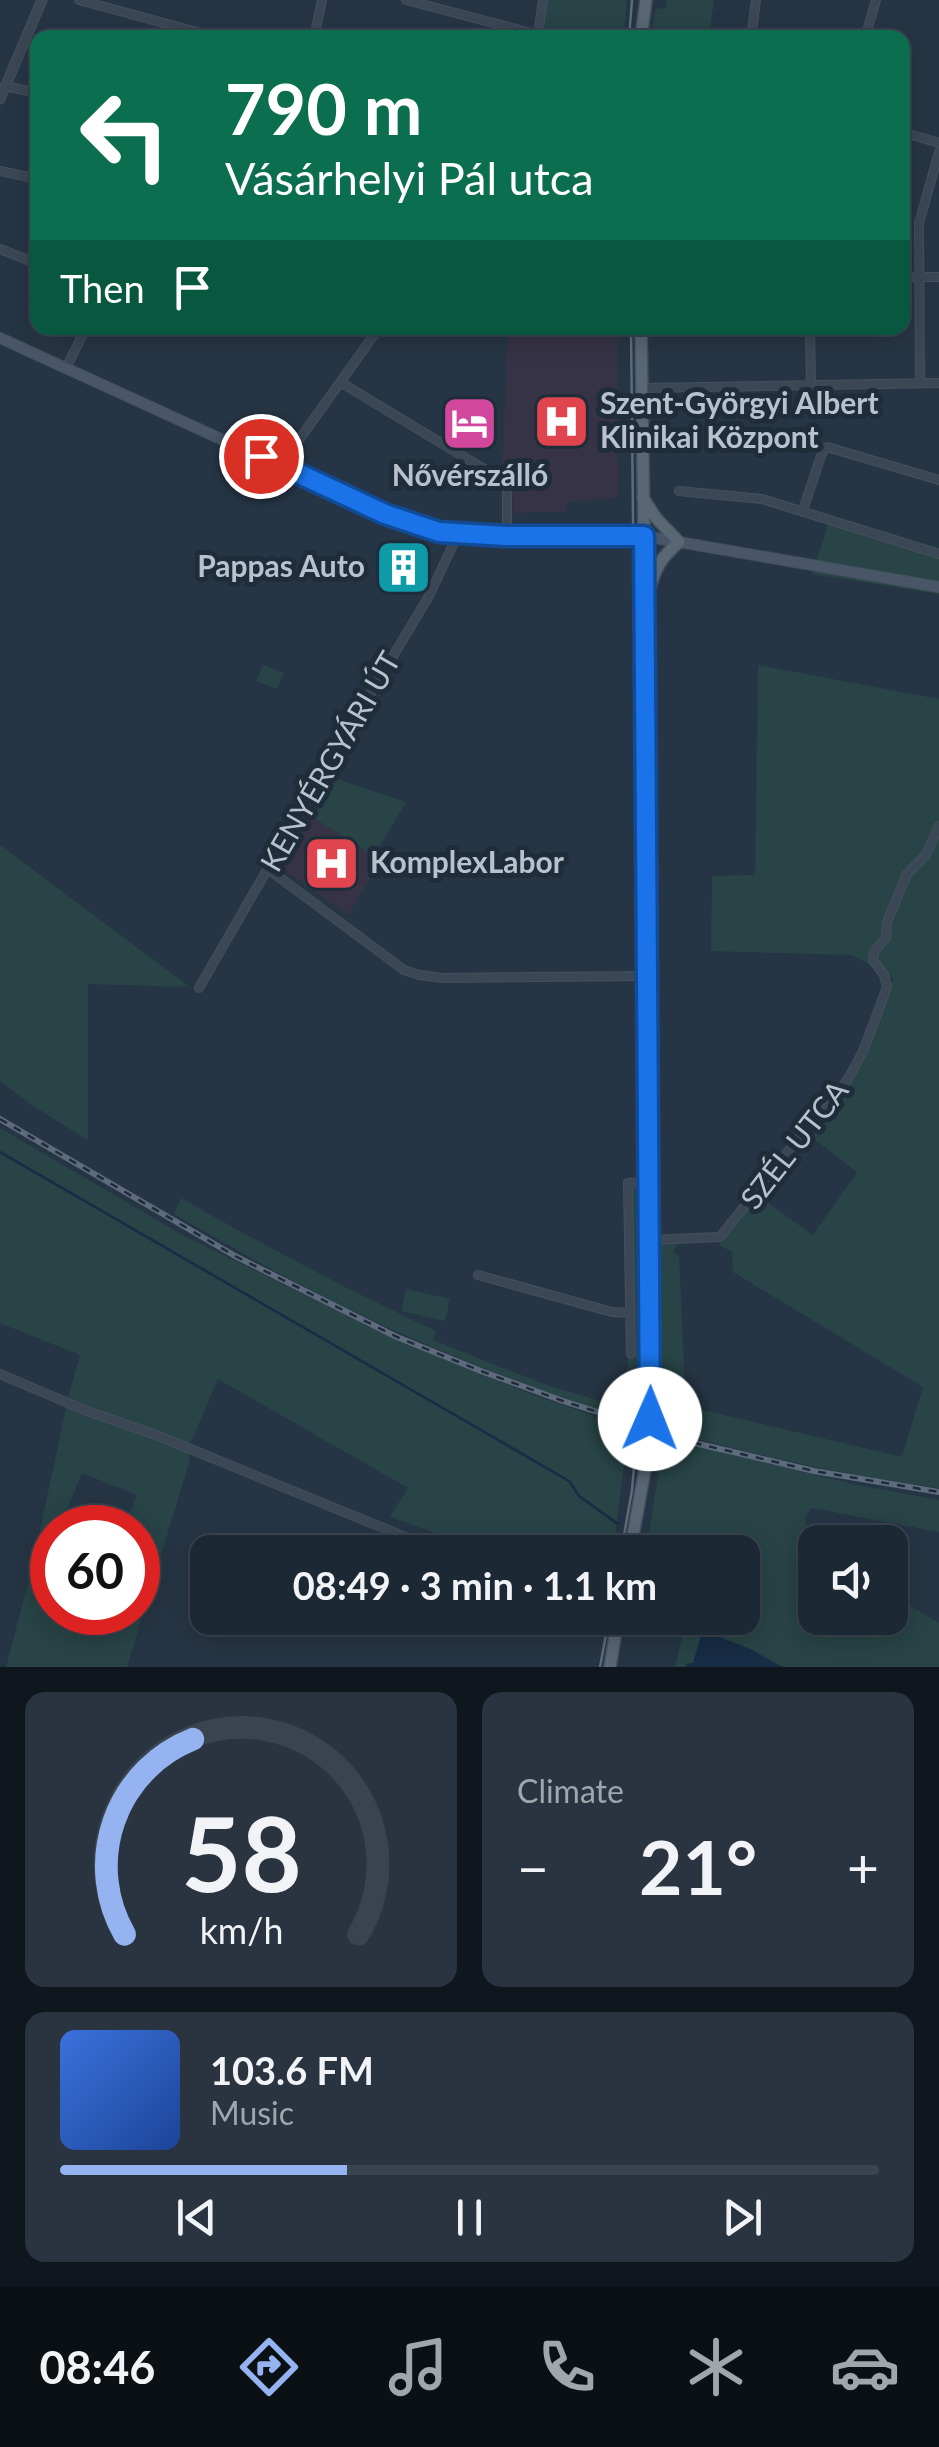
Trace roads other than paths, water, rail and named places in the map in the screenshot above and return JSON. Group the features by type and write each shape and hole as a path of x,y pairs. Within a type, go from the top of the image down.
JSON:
{"main road":[{"path":"642,30 646,0"},
{"path":"633,1535 649,1430 641,335"},
{"path":"0,338 385,514 425,528 506,536 644,536 939,587"},
{"path":"642,496 679,542"},
{"path":"646,605 661,558 679,542"},
{"path":"610,1667 615,1635"}],"street":[{"path":"0,99 42,0"},
{"path":"80,0 189,30"},
{"path":"316,30 322,0"},
{"path":"406,0 522,30"},
{"path":"539,30 543,0"},
{"path":"752,30 756,0"},
{"path":"867,30 876,0"},
{"path":"5,86 30,91"},
{"path":"910,134 939,143"},
{"path":"920,383 919,222 939,152"},
{"path":"0,171 30,177"},
{"path":"0,249 30,261"},
{"path":"910,277 939,276"},
{"path":"66,368 82,335"},
{"path":"281,465 374,335"},
{"path":"810,335 810,384"},
{"path":"340,382 507,486 506,536"},
{"path":"642,388 939,383"},
{"path":"803,510 827,447 939,480"},
{"path":"679,490 762,499 939,554"},
{"name":"KENYÉRGYÁRI ÚT","path":"198,988 430,596 458,534"},
{"name":"SZÉL UTCA","path":"650,1240 720,1237 838,1095 864,1049 885,994 886,979 873,960 874,952 886,937 906,874 929,849 939,826"},
{"path":"268,870 404,970 419,976 647,976"},
{"path":"631,1354 628,1183 649,1182"},
{"path":"478,1275 612,1312 630,1313"},
{"path":"0,1374 401,1535"}],"water":[{"path":"701,1635 715,1635 782,1667 686,1667 693,1663"}],"waterway":[{"path":"0,1152 569,1481 579,1496 618,1524"}],"tram line":[{"path":"630,30 632,0"},
{"path":"624,1535 642,1374 631,335"},
{"path":"600,1667 606,1635"}],"railway":[{"path":"0,1119 235,1256 397,1337 481,1371 699,1444 814,1471 939,1492"}],"place":[{"name":"Szent-Györgyi Albert Klinikai Központ","path":"561,421"},
{"name":"Nővérszálló","path":"470,424"},
{"name":"Pappas Auto","path":"404,567"},
{"name":"KomplexLabor","path":"331,863"}]}
